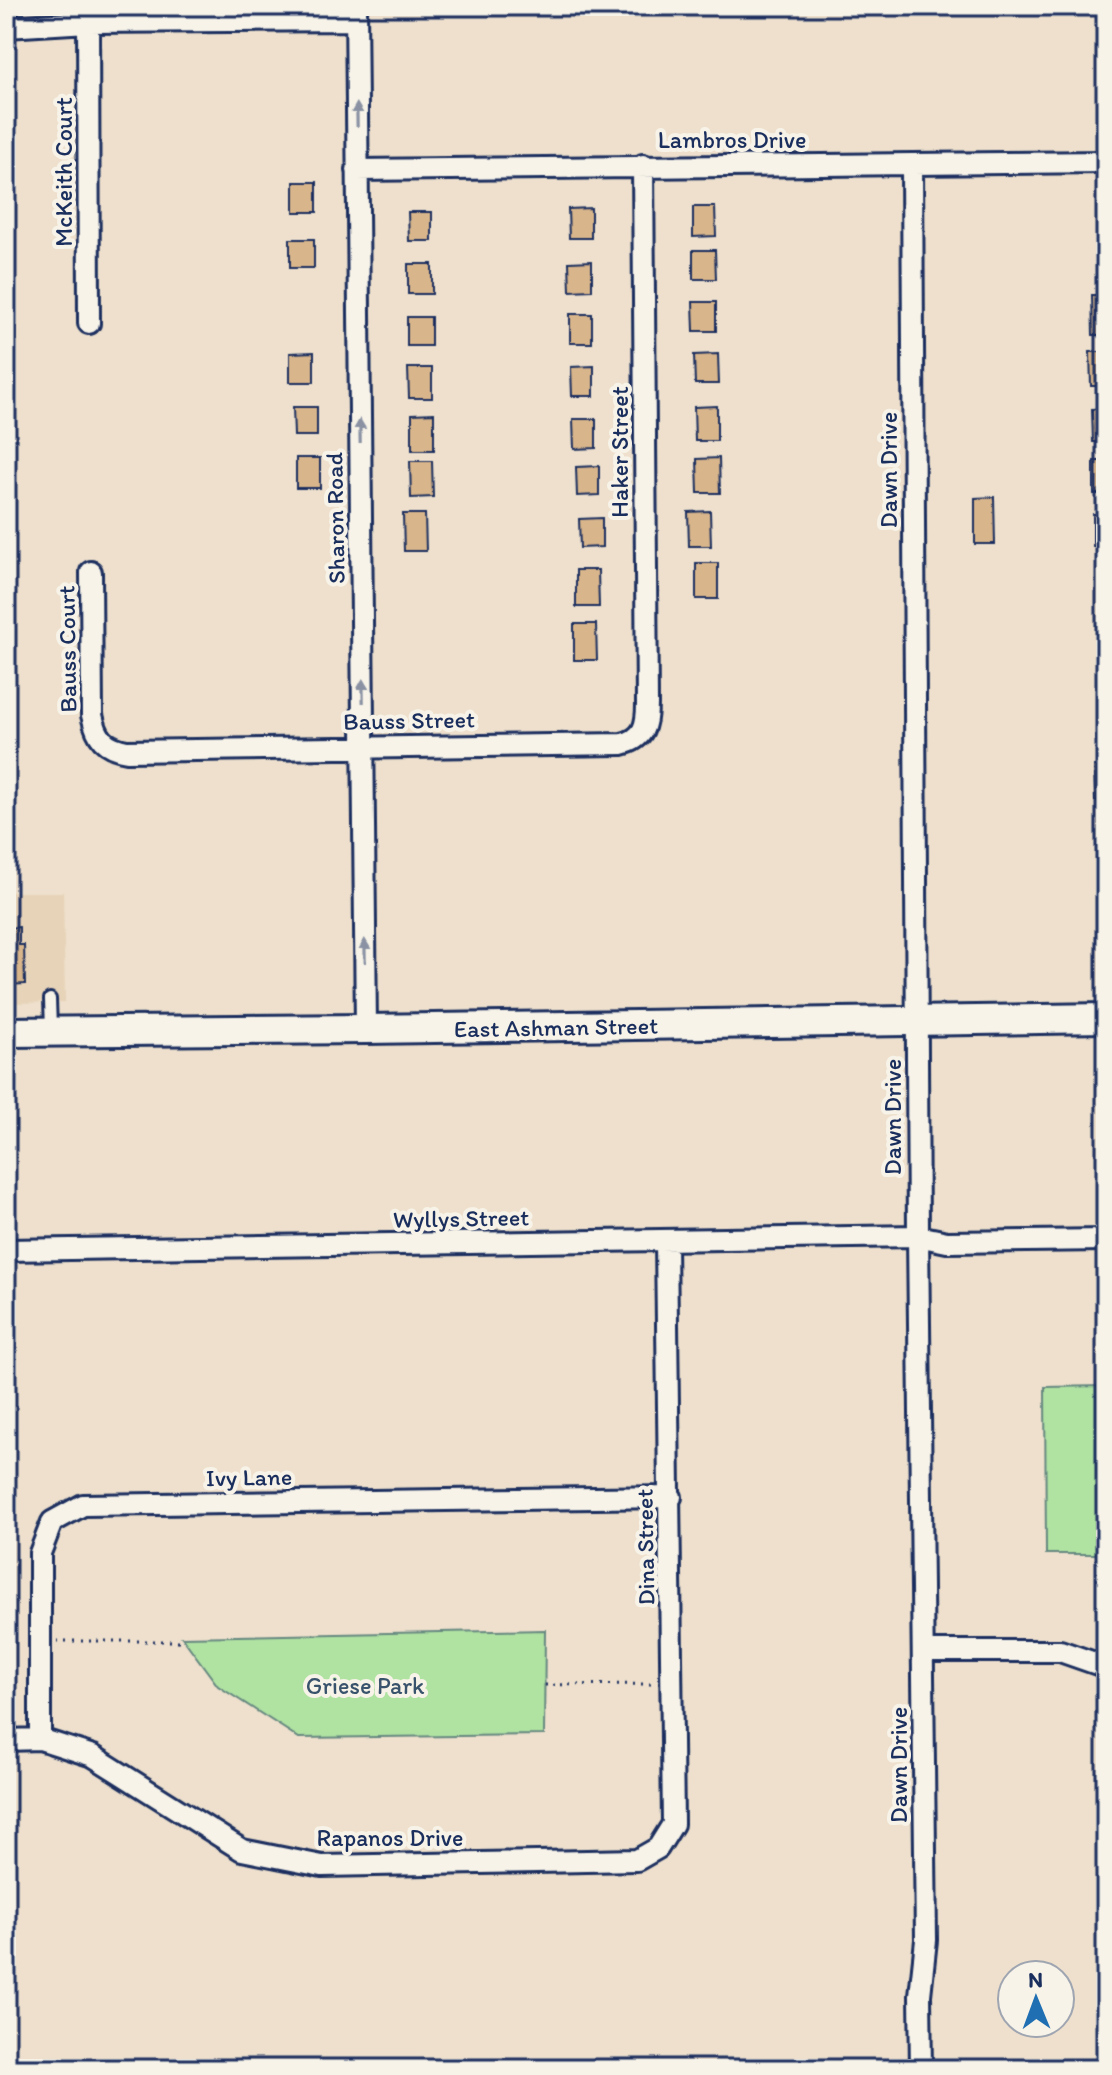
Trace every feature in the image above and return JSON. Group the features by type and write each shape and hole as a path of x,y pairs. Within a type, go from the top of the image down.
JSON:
{"street":[{"path":"6,27 88,14 356,13"},
{"name":"Sharon Road","path":"356,13 366,1029"},
{"name":"McKeith Court","path":"88,14 89,323"},
{"name":"Lambros Drive","path":"357,170 1106,162"},
{"name":"Haker Street","path":"639,737 645,728 647,704 643,165"},
{"name":"Dawn Drive","path":"912,165 918,1236 926,1940 920,1995 921,2069"},
{"name":"Bauss Court","path":"91,572 92,715 95,731 104,744 115,749 177,750"},
{"name":"Bauss Street","path":"177,750 622,744 639,737"},
{"name":"East Ashman Street","path":"6,1032 1106,1018"},
{"name":"Wyllys Street","path":"6,1250 918,1236 947,1242 1106,1240"},
{"name":"Dina Street","path":"658,1848 673,1824 666,1241"},
{"name":"Ivy Lane","path":"40,1739 40,1553 52,1522 83,1505 671,1497"},
{"path":"923,1651 1060,1651 1106,1667"},
{"name":"Rapanos Drive","path":"6,1740 40,1739 93,1756 242,1850 322,1866 637,1860 658,1848"}],"lane":[{"path":"50,999 51,1031"}],"path":[{"path":"41,1641 185,1641"},
{"path":"545,1685 673,1684"}],"shaded area":[{"path":"6,892 63,892 65,1002 6,1003"}],"green space":[{"path":"1106,1386 1106,1554 1046,1554 1045,1387"},
{"name":"Griese Park","path":"545,1630 544,1735 299,1738 218,1686 182,1637"}],"building":[{"path":"294,182 317,182 317,212 294,212"},
{"path":"693,207 715,207 716,236 693,237"},
{"path":"591,208 591,238 569,238 568,209"},
{"path":"408,212 432,212 432,241 409,241"},
{"path":"290,239 314,239 314,268 290,268"},
{"path":"693,250 715,250 716,279 693,279"},
{"path":"592,261 592,290 570,291 569,262"},
{"path":"408,264 432,264 432,294 408,294"},
{"path":"1092,295 1106,295 1106,335 1093,335"},
{"path":"693,302 716,302 716,331 694,331"},
{"path":"570,314 592,314 592,343 570,343"},
{"path":"407,317 431,317 431,346 407,346"},
{"path":"314,352 314,382 290,382 290,353"},
{"path":"1090,352 1106,352 1106,386 1091,386"},
{"path":"718,354 719,384 695,384 694,355"},
{"path":"594,366 594,396 572,396 571,367"},
{"path":"408,368 432,368 432,398 409,398"},
{"path":"717,406 717,441 695,441 694,407"},
{"path":"293,407 317,407 317,436 294,436"},
{"path":"1106,408 1106,442 1093,442 1092,409"},
{"path":"434,413 434,450 412,450 412,414"},
{"path":"573,419 596,419 596,448 574,449"},
{"path":"296,458 320,458 320,488 296,488"},
{"path":"719,458 720,493 698,493 697,459"},
{"path":"410,461 432,461 433,497 411,498"},
{"path":"1094,461 1106,461 1106,494 1094,494"},
{"path":"599,466 599,495 577,496 576,467"},
{"path":"994,497 995,544 975,544 975,498"},
{"path":"710,511 711,546 689,546 688,512"},
{"path":"403,514 425,514 426,551 404,551"},
{"path":"1093,514 1106,514 1106,547 1093,547"},
{"path":"602,518 602,547 580,548 579,519"},
{"path":"696,563 718,563 718,599 696,599"},
{"path":"576,570 598,570 599,607 576,607"},
{"path":"574,624 596,624 597,660 574,660"},
{"path":"1101,665 1106,665 1106,712 1101,712"},
{"path":"1094,766 1106,766 1106,801 1095,801"},
{"path":"19,927 19,945 24,945 25,984 6,985 6,928"}]}
